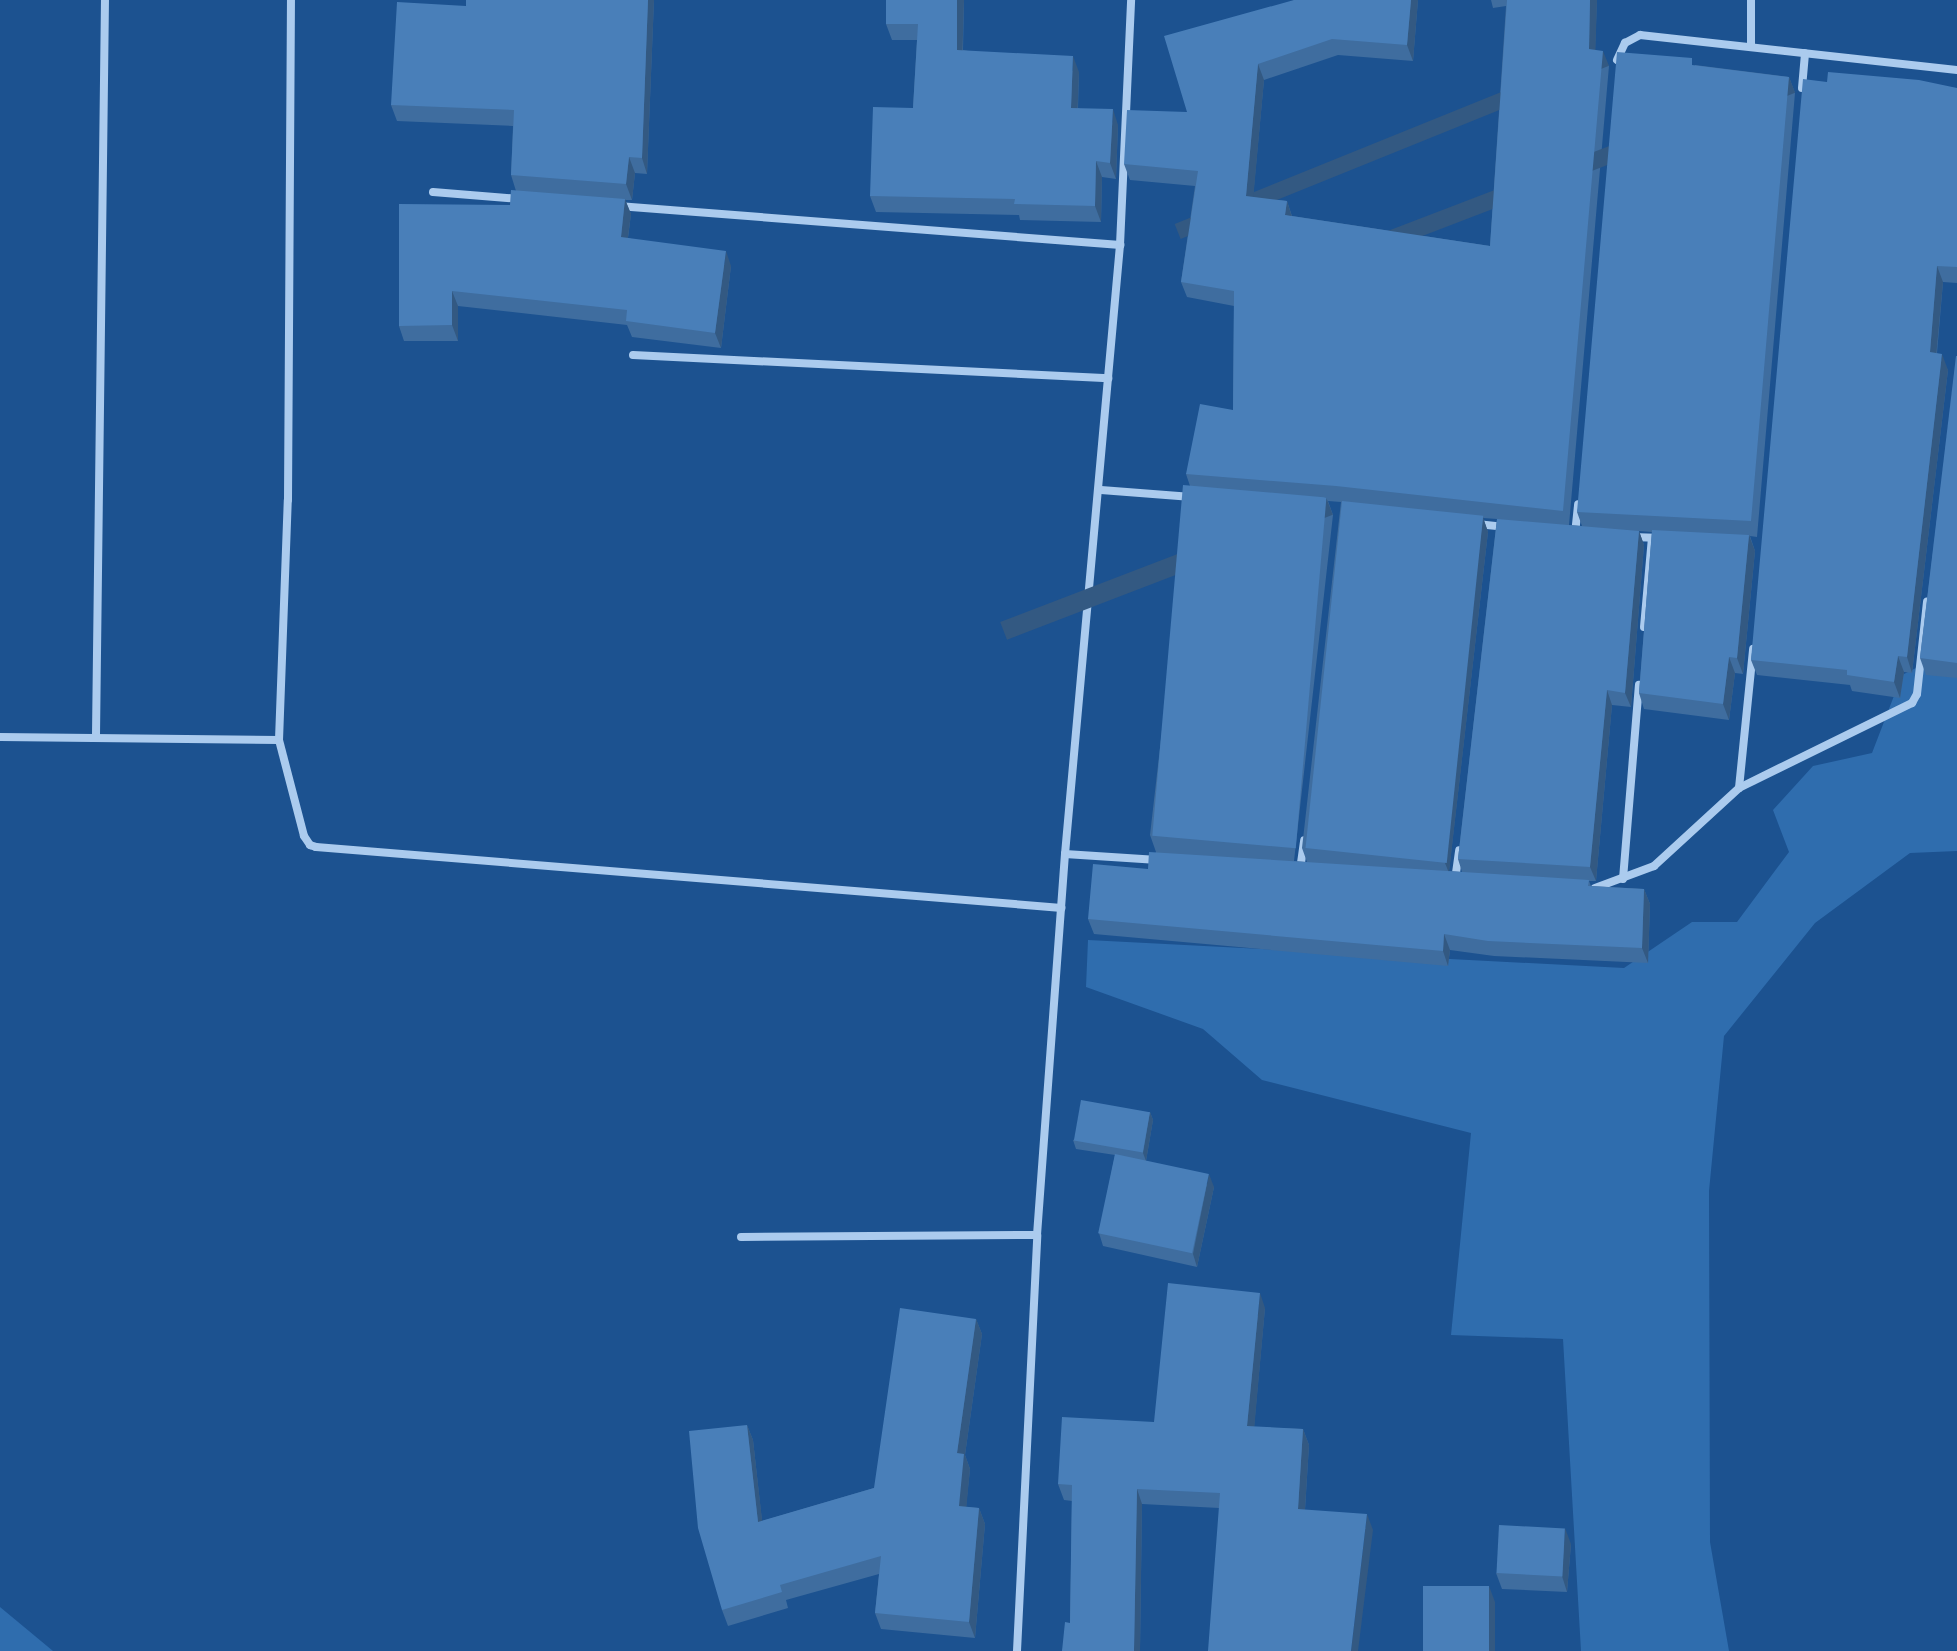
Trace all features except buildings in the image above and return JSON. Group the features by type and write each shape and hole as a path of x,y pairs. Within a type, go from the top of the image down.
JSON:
{"street":[{"path":"96,735 105,0"},
{"path":"291,0 288,500 279,740 304,836 310,845 1062,908"},
{"path":"1017,1651 1037,1235 1065,854 1101,490 1120,245 1131,0"},
{"path":"1751,0 1751,46"},
{"path":"1616,66 1625,43 1640,35 1957,70"},
{"path":"1801,101 1805,53"},
{"path":"433,192 527,200"},
{"path":"605,205 1120,245"},
{"path":"633,355 1108,378"},
{"path":"1575,535 1579,488"},
{"path":"1101,490 1206,498"},
{"path":"1465,522 1512,527"},
{"path":"1494,541 1496,526"},
{"path":"1559,533 1590,535"},
{"path":"1621,537 1668,539"},
{"path":"1644,631 1652,538"},
{"path":"1590,888 1654,866 1739,788 1912,703 1917,694 1929,592"},
{"path":"1739,788 1754,635"},
{"path":"1623,879 1640,677"},
{"path":"0,737 96,735 279,740"},
{"path":"1300,870 1306,823"},
{"path":"1455,881 1460,835"},
{"path":"1065,854 1175,861"},
{"path":"1285,869 1316,871"},
{"path":"1440,880 1470,882"},
{"path":"741,1237 1037,1235"}],"shaded area":[{"path":"1948,652 1957,652 1957,851 1910,853 1815,923 1724,1036 1709,1191 1710,1542 1729,1651 1581,1651 1563,1339 1451,1335 1471,1133 1262,1080 1203,1029 1086,987 1088,940 1624,968 1692,922 1737,922 1789,852 1773,810 1813,766 1872,753 1902,675"},
{"path":"0,1607 53,1651 0,1651"}]}
